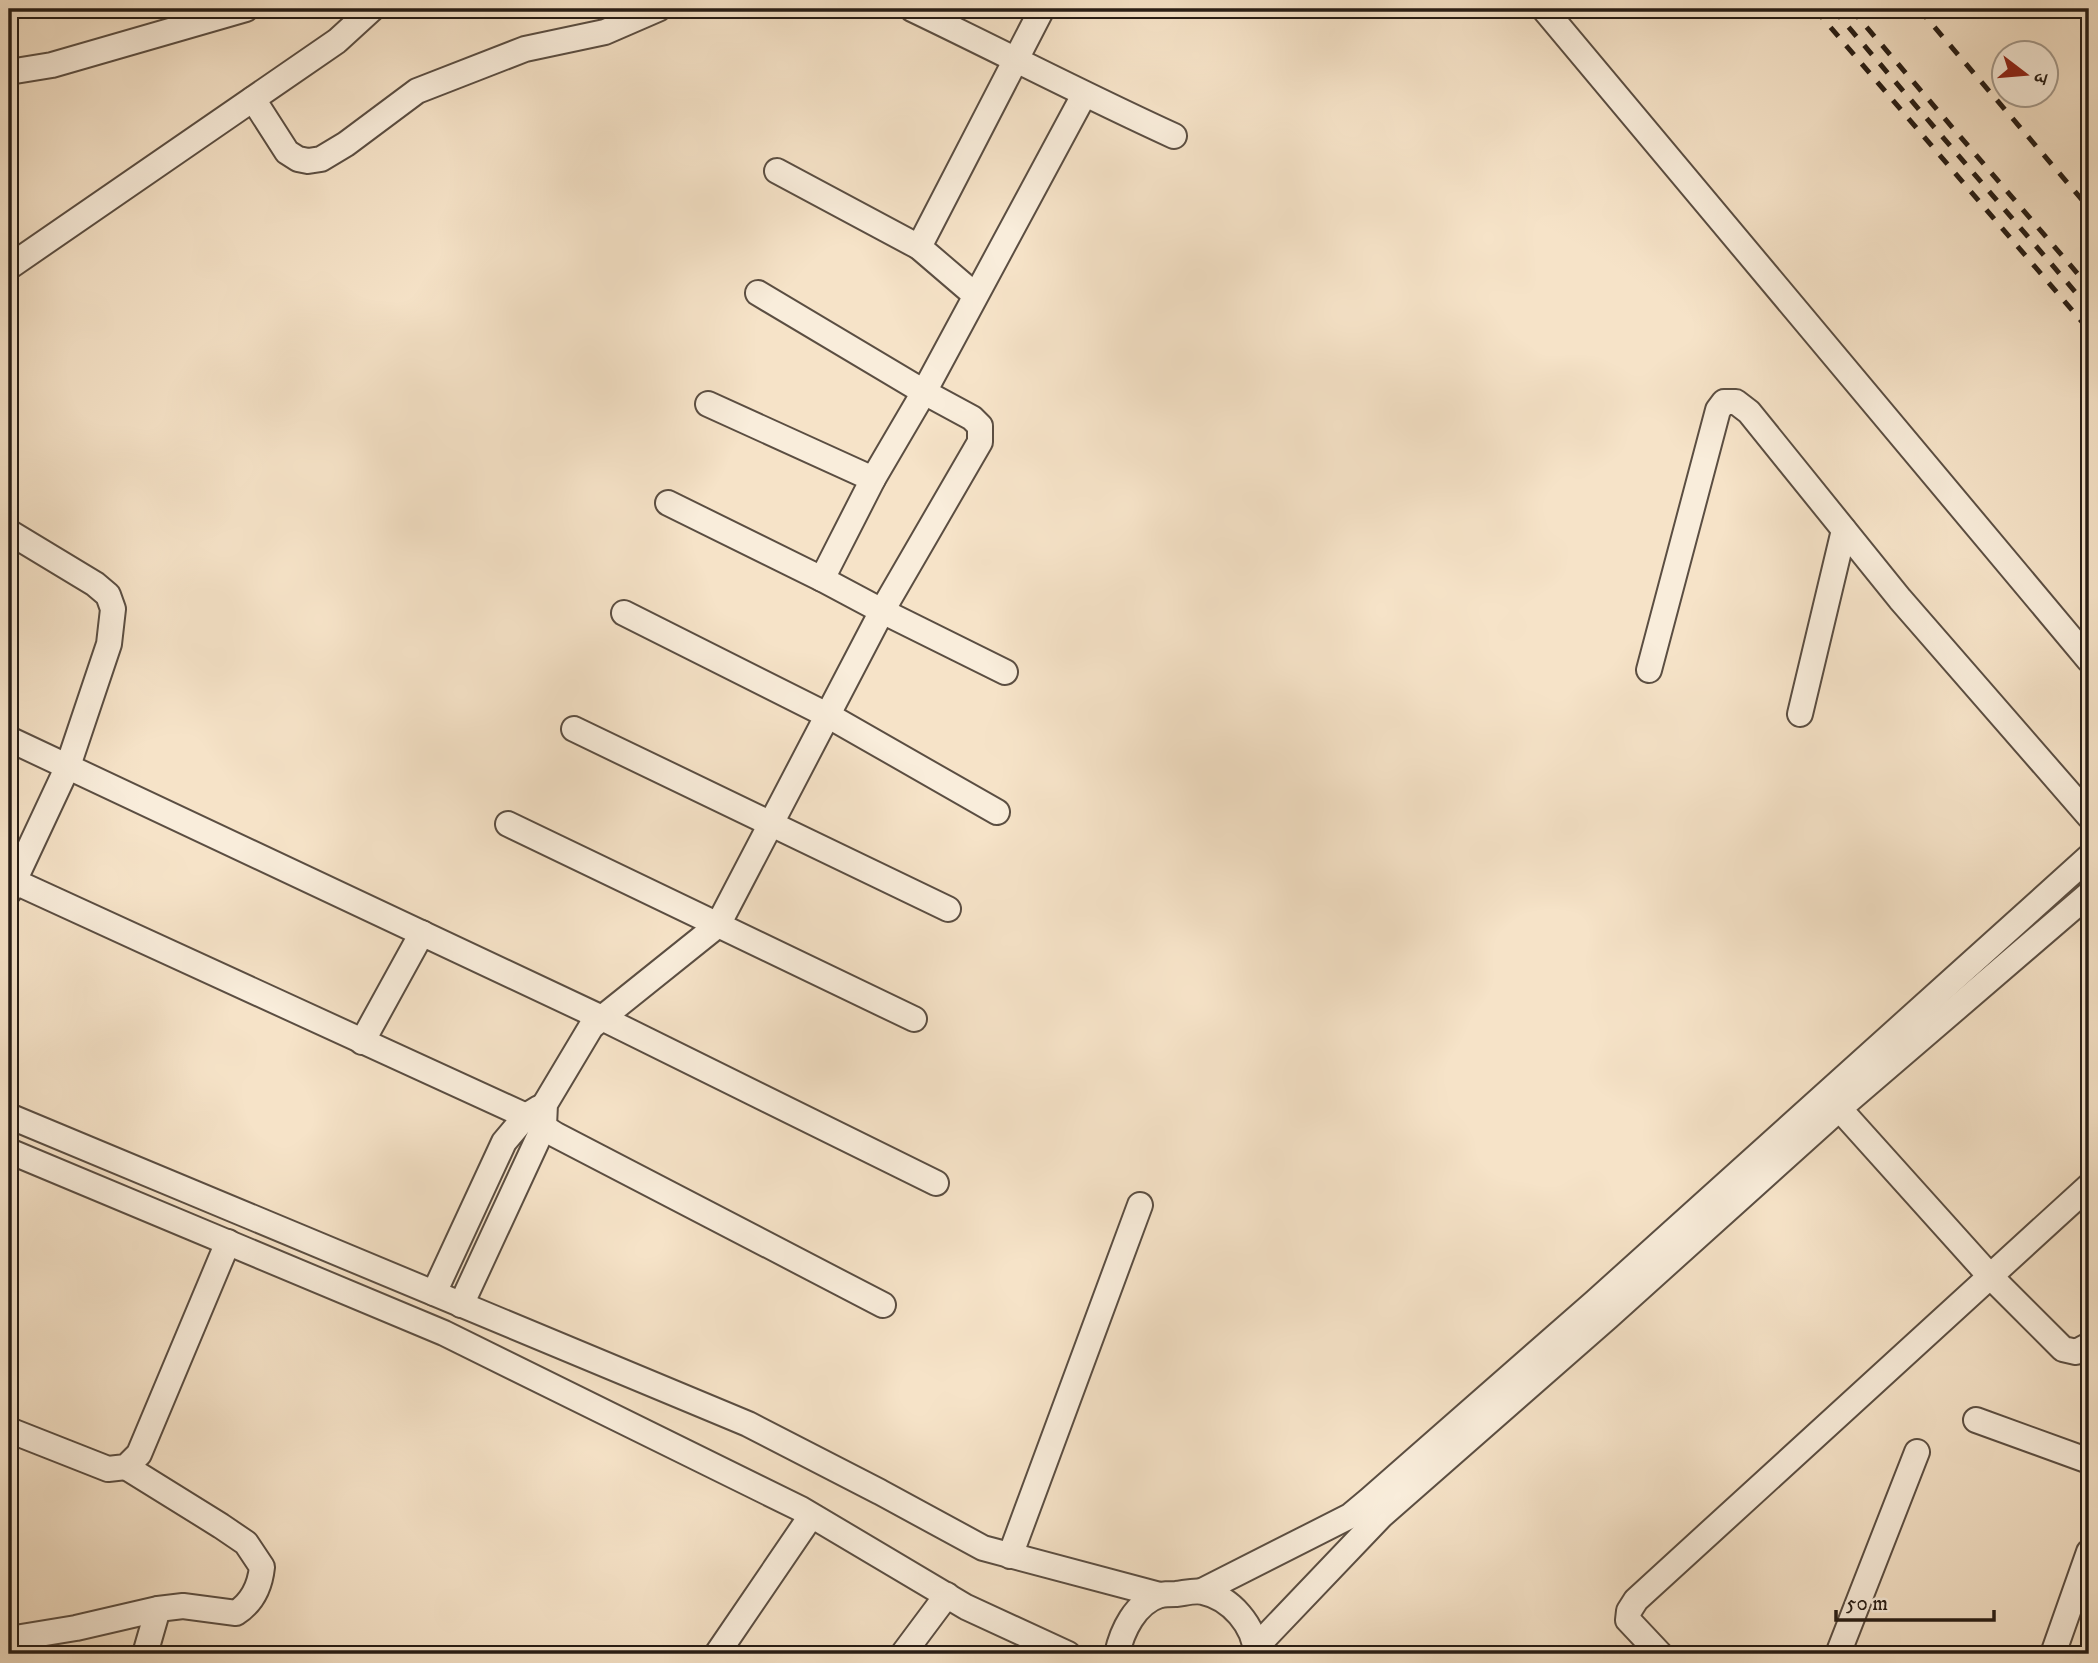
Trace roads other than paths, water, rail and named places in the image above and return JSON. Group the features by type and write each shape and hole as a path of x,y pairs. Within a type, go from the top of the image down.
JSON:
{"street":[{"path":"9,72 52,65 246,9"},
{"path":"9,267 337,41 372,9"},
{"path":"253,99 287,152 298,159 321,159 346,144 417,91 525,48 605,32 658,9"},
{"path":"912,9 1016,58 1084,95 1174,135"},
{"path":"919,247 1042,9"},
{"path":"1544,9 2089,660"},
{"path":"822,579 873,479 924,392 1084,95"},
{"path":"777,171 919,247 975,295"},
{"path":"461,1305 538,1116 591,1027 718,925 882,611 980,442 980,426 972,418 758,293"},
{"path":"1649,670 1718,410 1724,402 1736,402 1749,412 1909,609 2089,816"},
{"path":"708,404 873,479"},
{"path":"668,503 1005,672"},
{"path":"1800,715 1844,530"},
{"path":"9,532 95,584 108,595 113,609 109,644 68,766 10,884 362,1042 538,1116 556,1135 883,1305"},
{"path":"624,613 829,716 997,812"},
{"path":"573,729 948,909"},
{"path":"9,740 602,1018 936,1183"},
{"path":"508,824 914,1019"},
{"path":"1256,1651 1381,1516 1618,1308 2089,856"},
{"path":"9,1116 748,1424 983,1548 1160,1595 1202,1591 1350,1516 1832,1101 2089,894"},
{"path":"362,1042 422,933"},
{"path":"1832,1101 1989,1275 2063,1349 2076,1352 2089,1345"},
{"path":"434,1293 504,1142 538,1116"},
{"path":"9,1151 444,1333 811,1516 967,1607 1068,1654"},
{"path":"1660,1654 1628,1620 1629,1611 1636,1600 2089,1186"},
{"path":"1010,1556 1140,1205"},
{"path":"126,1467 139,1454 228,1242"},
{"path":"1976,1420 2089,1461"},
{"path":"9,1430 108,1469 126,1467 246,1544 262,1567 260,1582 253,1595 245,1607 236,1613 183,1606 9,1639"},
{"path":"1838,1654 1917,1452"},
{"path":"717,1654 811,1516"},
{"path":"2053,1654 2082,1596 2089,1552"},
{"path":"1202,1591 1221,1598 1237,1611 1249,1628 1256,1651"},
{"path":"903,1654 947,1595"},
{"path":"1117,1654 1124,1629 1139,1609 1160,1595"},
{"path":"145,1654 158,1609"}],"railway":[{"path":"1815,9 2089,330"},
{"path":"1833,9 2089,308"},
{"path":"1851,9 2089,287"},
{"path":"1919,9 2089,208"}]}
